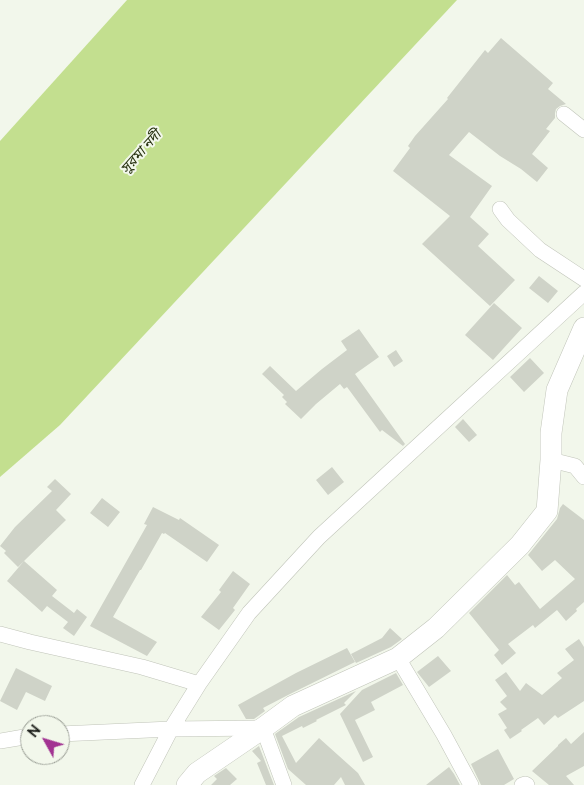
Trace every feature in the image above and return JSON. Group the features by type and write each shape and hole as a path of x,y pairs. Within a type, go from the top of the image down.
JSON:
{"street":[{"path":"564,114 584,130"},
{"path":"500,209 508,220 540,250 584,279"},
{"path":"142,785 171,729 199,684 249,613 319,537 584,293"},
{"path":"187,785 197,773 293,706 398,658 436,628 520,545 547,511 551,433 557,390 584,328"},
{"path":"551,460 575,466 584,477"},
{"path":"0,634 142,667 199,684"},
{"path":"398,658 444,735 471,785"},
{"path":"70,734 171,729 264,728"},
{"path":"264,728 284,785"},
{"path":"0,740 20,737"},
{"path":"522,785 527,785"}],"water":[{"name":"সুরমা নদী","path":"127,0 457,0 60,425 0,477 0,141"}],"building":[{"path":"501,38 553,83 548,89 566,104 556,109 555,118 546,129 550,131 532,154 548,168 537,182 469,132 449,155 492,186 470,217 489,234 478,246 515,280 490,306 422,244 450,216 393,171 410,148 408,146 415,136 448,99 485,50 488,53"},
{"path":"539,276 558,291 548,303 529,288"},
{"path":"494,303 522,328 493,360 465,335"},
{"path":"359,329 379,357 355,374 405,444 403,446 382,430 380,432 347,387 344,389 340,384 301,419 285,404 287,402 282,397 284,395 262,374 270,366 296,391 347,350 341,341"},
{"path":"396,350 403,361 394,367 387,356"},
{"path":"530,358 544,373 524,392 510,377"},
{"path":"463,419 477,435 469,442 455,427"},
{"path":"332,467 344,482 328,495 316,480"},
{"path":"55,479 71,494 56,510 66,520 18,567 4,553 6,551 0,546 15,527 52,491 47,487"},
{"path":"102,498 120,512 108,527 90,513"},
{"path":"563,504 584,520 584,602 566,621 557,610 535,628 533,625 508,644 516,653 502,665 494,655 499,650 469,613 507,575 515,585 519,582 540,609 575,579 555,560 542,571 528,555 557,519"},
{"path":"153,507 179,520 180,518 219,545 207,562 165,533 162,533 113,617 157,642 147,656 90,626 147,525 144,524"},
{"path":"24,561 57,590 52,596 74,613 77,609 87,617 74,636 63,628 68,622 47,606 42,612 7,581"},
{"path":"233,571 250,584 233,608 235,610 219,630 201,617 221,592 219,590"},
{"path":"390,628 402,639 391,647 356,663 351,654 382,638"},
{"path":"579,639 584,647 584,701 558,718 555,715 544,725 538,718 510,739 504,730 507,728 498,714 507,709 500,702 507,696 495,680 506,672 520,691 526,683 542,695 562,678 557,673 574,660 565,649"},
{"path":"347,648 355,662 263,708 265,711 254,719 246,719 238,705"},
{"path":"438,656 451,671 429,687 417,672"},
{"path":"16,668 52,686 45,701 26,692 17,710 0,701"},
{"path":"396,673 403,685 371,702 375,710 355,720 373,757 363,762 340,714 362,690"},
{"path":"356,691 344,703 346,705 303,728 302,726 282,736 296,763 319,738 358,773 365,785 345,785 341,777 334,785 306,785 288,769 275,734 299,717"},
{"path":"584,732 584,766 566,776 574,785 549,785 532,771 566,738 571,744"},
{"path":"259,746 274,785 266,785 257,763 261,761 252,751"},
{"path":"498,749 514,779 504,785 481,785 471,764"},
{"path":"449,767 460,785 426,785"},
{"path":"226,768 237,779 230,785 211,785 217,779 214,776"}]}
